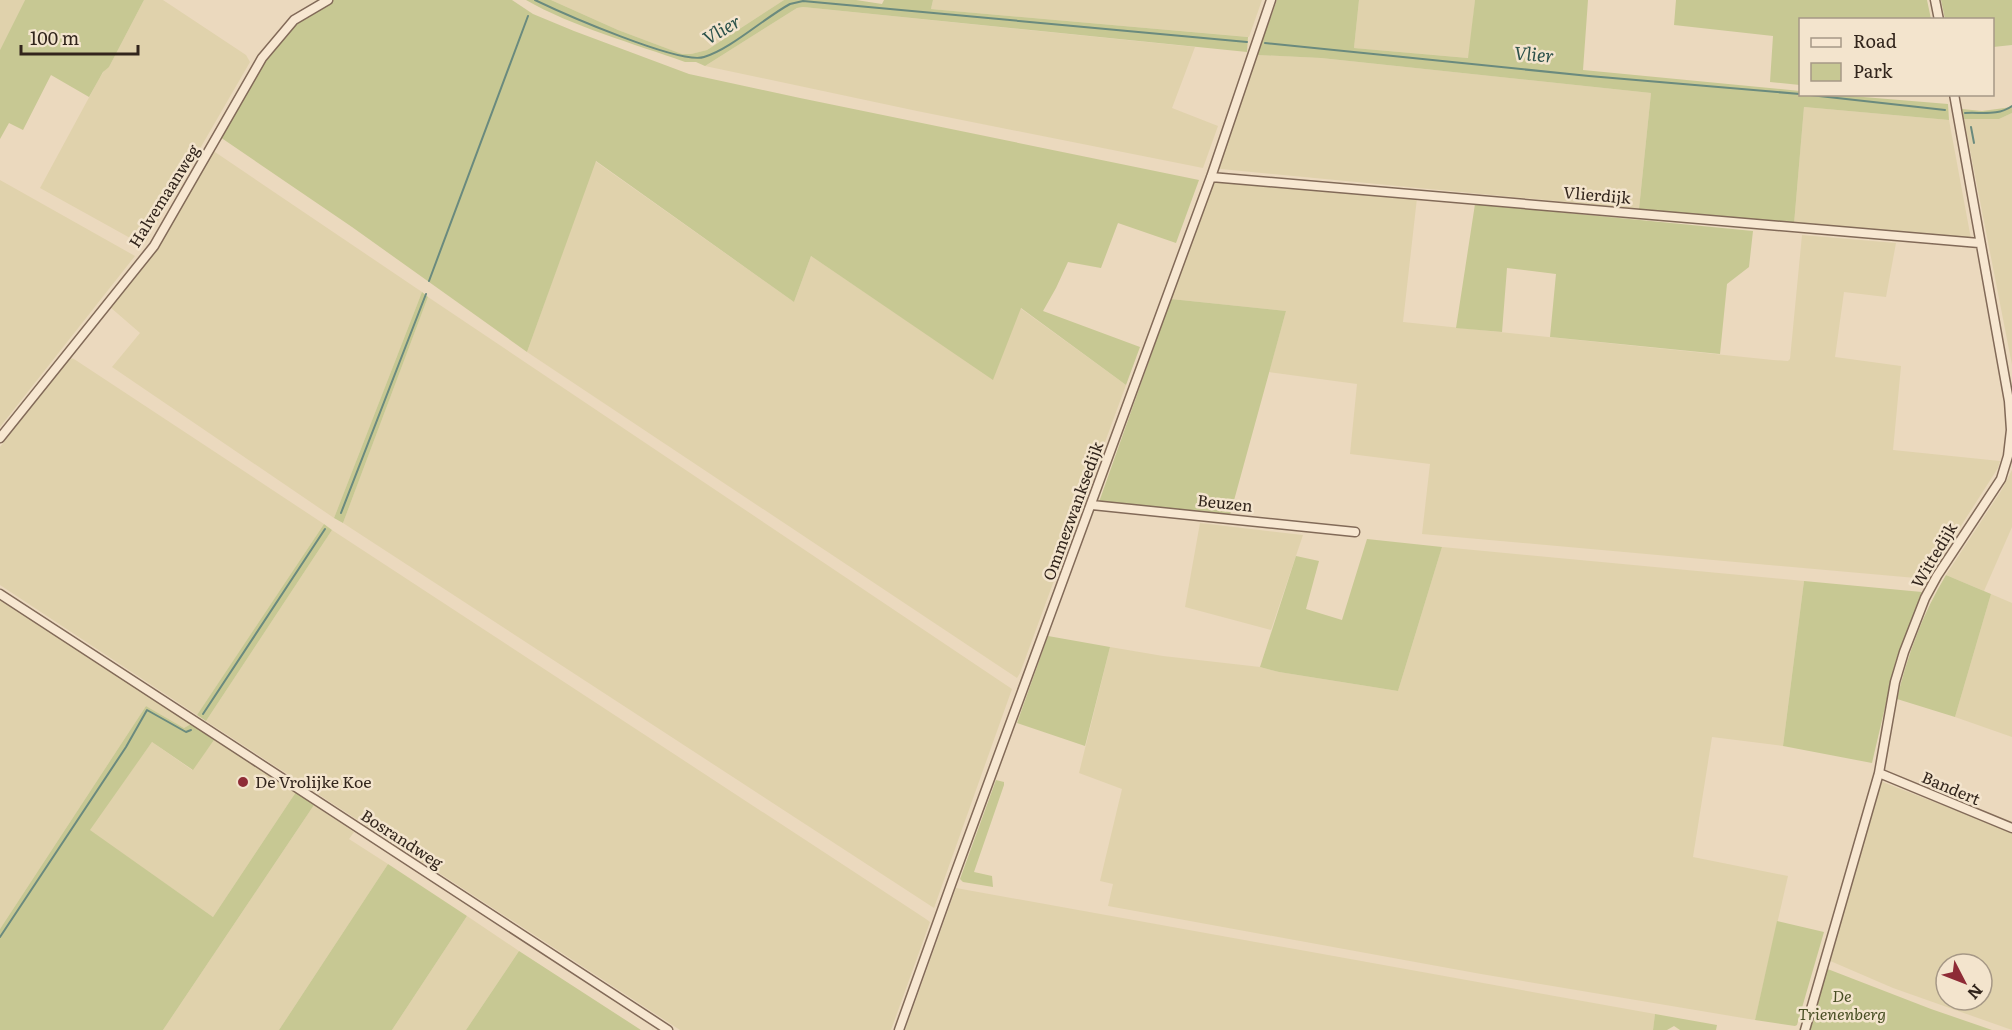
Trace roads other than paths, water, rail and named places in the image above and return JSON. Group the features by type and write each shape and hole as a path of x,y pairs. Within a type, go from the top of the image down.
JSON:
{"street":[{"name":"Halvemaanweg","path":"0,438 154,246 262,58 294,20 328,0"},
{"name":"Ommezwanksedijk","path":"899,1030 1211,177 1271,0"},
{"path":"1935,0 1939,18"},
{"name":"Wittedijk","path":"1805,1030 1879,773 1895,682 1925,598 1937,576 2001,480 2008,456 2011,430 2008,383 1979,243 1954,96"},
{"name":"Vlierdijk","path":"1211,177 1979,243"},
{"name":"Beuzen","path":"1092,505 1355,532"},
{"name":"Bosrandweg","path":"0,594 668,1030"},
{"name":"Bandert","path":"1879,773 2012,828"}],"waterway":[{"name":"Vlier","path":"535,0 569,16 647,46 691,57 704,57 714,53 790,4 803,1 1247,42"},
{"path":"429,281 528,16"},
{"name":"Vlier","path":"1265,43 1589,76 1799,94"},
{"name":"Vlier","path":"1819,96 1945,110"},
{"name":"Vlier","path":"1965,113 1995,112 2012,106"},
{"path":"1971,127 1974,143"},
{"path":"341,513 426,294"},
{"path":"203,714 325,529"},
{"path":"0,937 126,747 147,710 186,732 191,730"}],"place":[{"name":"De Vrolijke Koe","path":"243,782"}],"park label":[{"name":"De Trienenberg","path":"1842,1005"}]}
